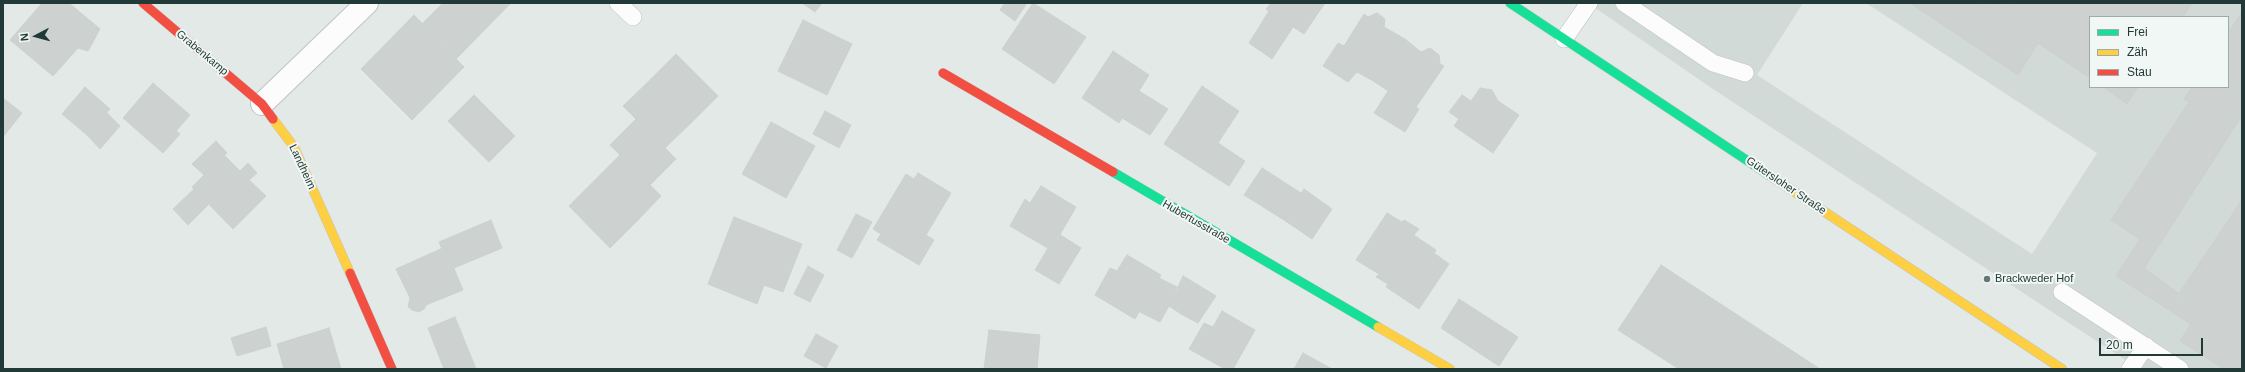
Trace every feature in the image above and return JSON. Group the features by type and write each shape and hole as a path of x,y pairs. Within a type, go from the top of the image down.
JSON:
{"street":[{"name":"Grabenkamp","path":"143,3 262,104"},
{"path":"262,104 367,3"},
{"name":"Gütersloher Straße","path":"1510,3 2062,369"},
{"name":"Hubertusstraße","path":"943,73 1450,369"},
{"name":"Landheim","path":"262,104 294,147 392,369"}],"lane":[{"path":"618,3 633,17"},
{"path":"1564,39 1589,3"},
{"path":"1624,3 1714,63 1745,73"},
{"path":"2062,292 2180,369"},
{"path":"2130,369 2146,346"}],"shaded area":[{"path":"1588,3 1803,3 1757,75 2032,254 2097,153 1866,3 2242,3 2242,369 2139,369 1713,89"}],"building":[{"path":"42,3 69,3 100,29 88,51 78,48 53,76 10,40"},
{"path":"443,3 511,3 456,59 422,24"},
{"path":"802,3 822,3 815,12"},
{"path":"1005,3 1027,3 1015,21 1000,10"},
{"path":"1033,3 1086,37 1054,84 1002,49"},
{"path":"1271,3 1325,3 1304,34 1266,9"},
{"path":"1910,3 1978,3 2038,43 2018,75"},
{"path":"1978,3 2011,3 2001,18"},
{"path":"2011,3 2192,3 2184,16 2089,16 2089,77 2001,18"},
{"path":"1269,11 1293,27 1272,59 1249,43"},
{"path":"2242,12 2242,116 2232,131 2184,99 2191,88 2229,88 2229,32"},
{"path":"1377,13 1385,19 1384,27 1405,39 1375,82 1357,72 1348,82 1323,66 1338,43 1344,46 1364,14 1368,17"},
{"path":"414,15 464,67 412,120 361,69"},
{"path":"803,20 852,44 827,95 778,71"},
{"path":"1405,39 1421,52 1430,48 1439,55 1440,64 1444,66 1416,107 1419,109 1405,132 1374,113 1388,91 1375,82"},
{"path":"1113,51 1149,75 1119,123 1082,98"},
{"path":"676,54 718,96 693,121 651,79"},
{"path":"651,79 693,121 665,148 623,106"},
{"path":"153,83 190,115 176,131 180,134 163,153 123,118"},
{"path":"1202,86 1239,111 1218,143 1245,161 1229,186 1164,144"},
{"path":"85,87 110,109 87,135 62,114"},
{"path":"1480,88 1492,90 1498,101 1519,115 1493,153 1454,126"},
{"path":"2104,88 2137,88 2127,104"},
{"path":"1139,91 1168,109 1150,135 1122,118"},
{"path":"474,95 515,136 489,162 448,121"},
{"path":"1462,95 1471,101 1459,119 1449,112"},
{"path":"3,98 22,113 3,137"},
{"path":"2189,102 2232,131 2156,250 2111,220"},
{"path":"825,111 851,125 839,148 813,134"},
{"path":"107,113 120,126 100,149 87,135"},
{"path":"636,119 676,159 650,185 610,145"},
{"path":"771,122 815,146 786,198 742,174"},
{"path":"216,141 227,153 204,175 192,164"},
{"path":"224,155 240,171 248,163 257,173 249,180 266,196 233,229 192,187"},
{"path":"620,155 661,196 636,222 595,180"},
{"path":"1262,168 1301,193 1284,220 1244,195"},
{"path":"918,173 951,193 926,235 934,240 919,265 877,240 881,234 873,229 906,174 914,179"},
{"path":"595,180 636,222 610,248 569,206"},
{"path":"1041,186 1076,207 1051,250 1010,226 1025,199 1030,203"},
{"path":"194,189 209,204 188,225 173,209"},
{"path":"1304,189 1332,209 1312,239 1284,220"},
{"path":"2242,200 2242,338 2178,295"},
{"path":"1387,213 1402,222 1404,220 1419,229 1414,235 1418,238 1388,284 1376,277 1379,274 1356,260"},
{"path":"856,214 872,222 852,258 837,250"},
{"path":"734,217 802,244 783,292 764,285 757,304 708,284"},
{"path":"491,220 502,248 454,268 445,247 442,249 439,242"},
{"path":"1059,234 1081,248 1059,284 1035,270 1048,248 1051,250"},
{"path":"1418,238 1436,250 1434,253 1449,264 1419,309 1386,287"},
{"path":"2140,239 2156,250 2144,268 2200,309 2191,324 2116,276"},
{"path":"445,247 463,290 426,305 424,309 419,312 412,310 408,307 410,298 396,269"},
{"path":"1127,255 1161,275 1135,319 1095,295 1110,268 1117,271"},
{"path":"1661,265 1820,369 1679,369 1618,330"},
{"path":"808,266 824,275 810,302 794,294"},
{"path":"1183,276 1198,285 1181,314 1169,306"},
{"path":"1159,278 1179,288 1160,322 1140,312"},
{"path":"1198,285 1216,296 1198,323 1181,314"},
{"path":"1459,299 1518,337 1499,366 1441,328"},
{"path":"2200,309 2242,338 2242,369 2224,369 2180,341"},
{"path":"1222,311 1255,330 1233,369 1225,369 1189,349 1204,323 1213,327"},
{"path":"455,317 476,369 444,369 428,328"},
{"path":"266,327 271,346 237,356 231,338"},
{"path":"329,328 341,369 284,369 277,344"},
{"path":"989,330 1040,335 1037,369 984,369"},
{"path":"816,334 838,346 826,368 804,356"},
{"path":"1303,353 1332,369 1294,369"}],"traffic: fast":[{"path":"1510,3 1772,177"},
{"path":"1113,172 1378,327"}],"traffic: slow":[{"path":"273,119 294,147 350,273"},
{"path":"1772,177 2062,369"},
{"path":"1378,327 1450,369"}],"traffic: jam":[{"path":"143,3 262,104 273,119"},
{"path":"943,73 1113,172"},
{"path":"350,273 392,369"}],"place":[{"name":"Brackweder Hof","path":"1987,279"}]}
